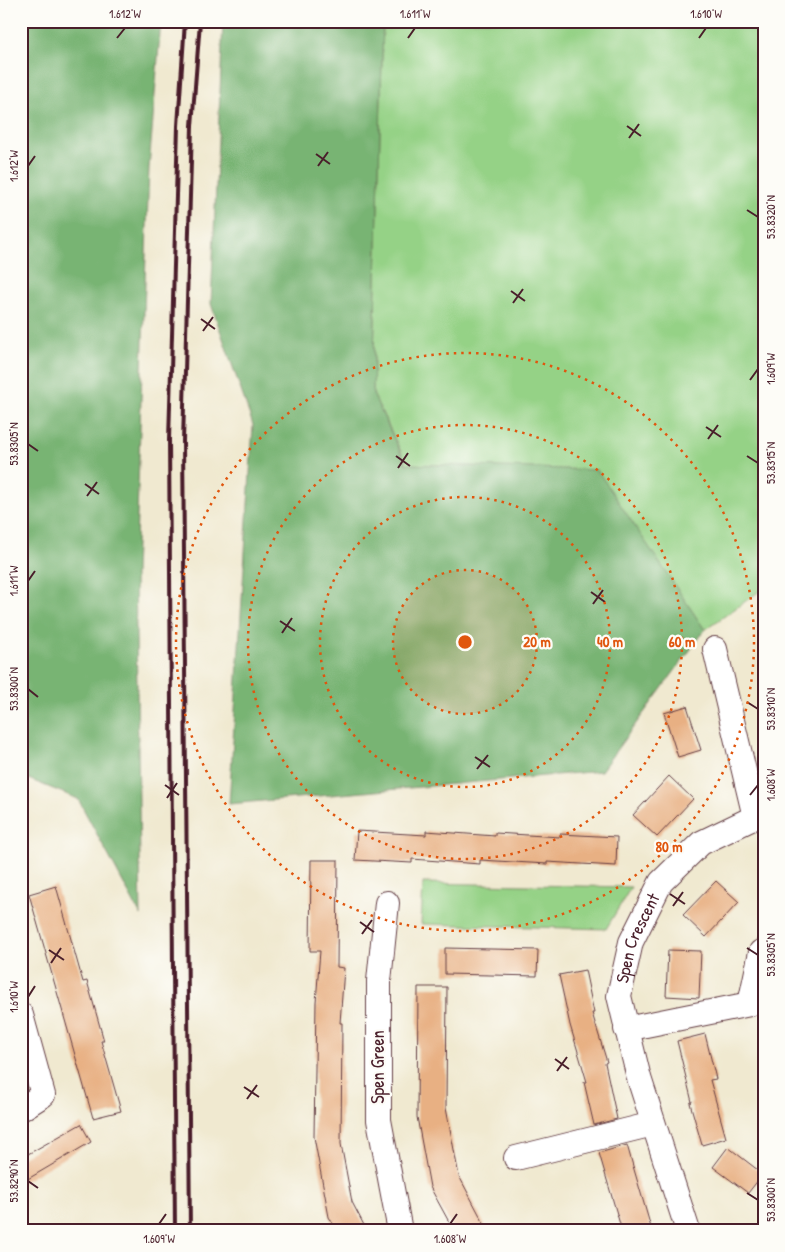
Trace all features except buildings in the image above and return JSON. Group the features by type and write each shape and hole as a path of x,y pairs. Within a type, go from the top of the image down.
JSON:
{"street":[{"path":"715,650 759,816"},
{"name":"Spen Crescent","path":"688,1231 638,1078 618,996 631,942 661,882 701,843 759,816"},
{"name":"Spen Green","path":"387,902 379,997 378,1120 400,1231"},
{"path":"626,1029 750,1004 761,952"},
{"path":"21,1015 43,1095 21,1110"},
{"path":"516,1158 653,1124"}],"green space":[{"path":"21,21 161,21 149,168 135,574 141,916 78,799 21,776"},
{"path":"223,21 383,21 373,394 406,464 597,470 705,630 601,771 229,804 253,425 211,304"},
{"path":"383,21 764,21 764,588 705,630 597,471 407,464 373,394"},
{"path":"423,883 631,887 606,929 421,924"}],"railway":[{"path":"175,1231 169,440 178,126 185,21"},
{"path":"190,1231 183,441 192,126 200,21"}]}
